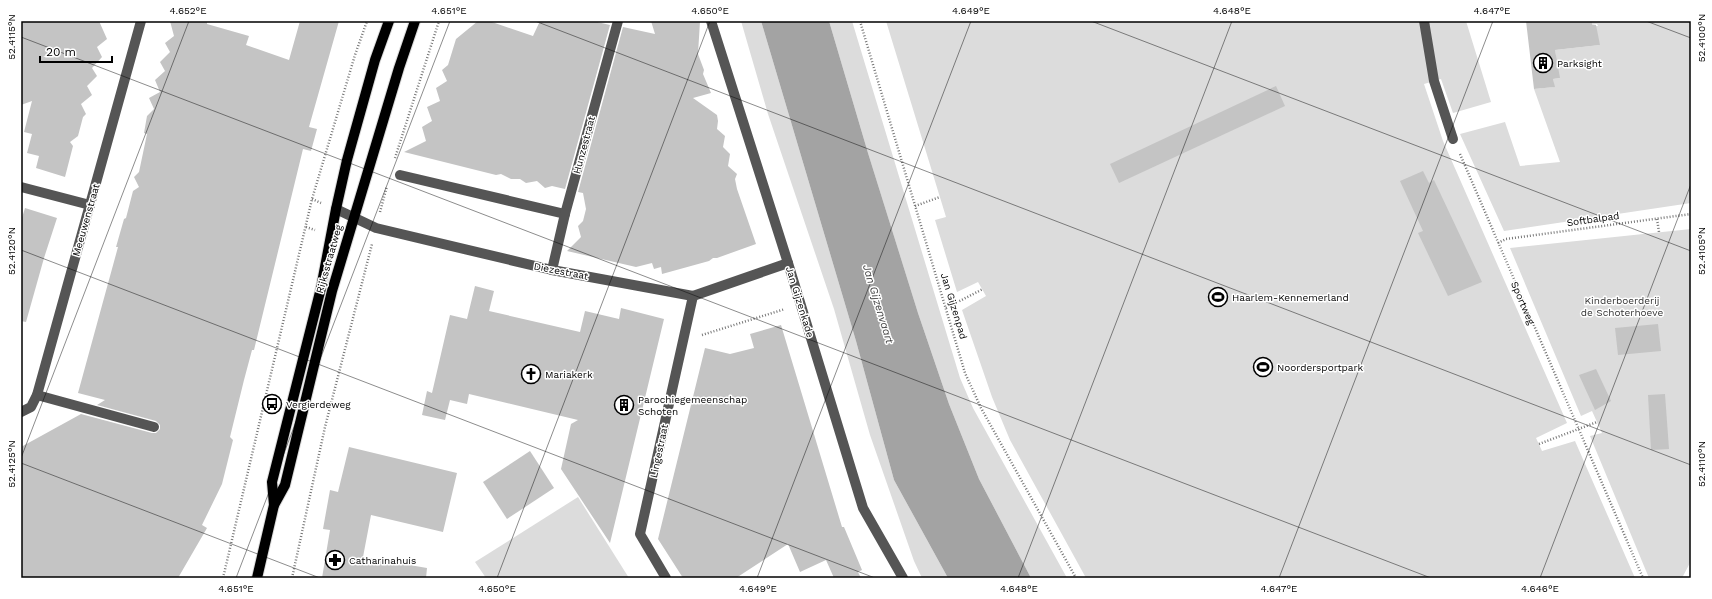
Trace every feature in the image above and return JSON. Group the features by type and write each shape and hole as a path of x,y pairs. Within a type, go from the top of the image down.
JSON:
{"main road":[{"name":"Rijksstraatweg","path":"274,505 272,482 321,288 347,160 375,60 389,21"},
{"name":"Rijksstraatweg","path":"257,578 274,505 285,485 332,291 353,217 415,21"}],"street":[{"name":"Meeuwenstraat","path":"21,412 30,406 37,395 141,21"},
{"name":"Hunzestraat","path":"552,270 565,214 618,21"},
{"name":"Jan Gijzenkade","path":"711,21 801,304 863,508 903,578"},
{"path":"1424,21 1434,81 1453,139"},
{"path":"400,175 565,214"},
{"path":"21,186 90,205"},
{"name":"Diezestraat","path":"336,209 376,228 552,270 693,296 788,263"},
{"name":"Lingestraat","path":"666,578 640,534 693,296"},
{"path":"37,395 154,427"}],"path":[{"path":"223,578 312,199 367,21"},
{"path":"393,165 439,21"},
{"name":"Jan Gijzenpad","path":"860,21 965,373 980,408 1076,578"},
{"name":"Sportweg","path":"1453,139 1643,578"},
{"path":"292,578 325,426 389,180"},
{"path":"915,206 940,197"},
{"name":"Softbalpad","path":"1498,243 1506,239 1691,214"},
{"path":"1657,219 1658,232"},
{"path":"946,308 982,289"},
{"path":"683,342 801,304"},
{"path":"1539,444 1597,422"}],"green space":[{"path":"741,21 761,21 856,341 894,480 948,578 922,578 914,561 870,435 834,309 768,114"},
{"path":"829,21 852,21 960,378 973,408 1067,578 1031,578 979,479 949,404 918,313"},
{"name":"Noordersportpark","path":"886,21 1466,21 1491,102 1453,113 1441,79 1424,84 1443,141 1567,423 1536,438 1542,451 1575,441 1635,578 1086,578 1010,440 992,397 962,310 986,296 978,282 957,292 935,220 946,217"},
{"path":"1592,21 1691,21 1691,203 1504,231 1460,134 1505,122 1520,166 1560,162 1534,89 1554,87 1553,79 1560,78 1558,77 1555,50 1600,45 1589,27 1598,26 1597,24 1592,25"},
{"name":"Kinderboerderij de Schoterhoeve","path":"1691,229 1691,561 1682,578 1649,578 1590,436 1602,433 1592,411 1581,416 1510,248"},
{"path":"578,497 629,578 486,578 475,562"}],"water":[{"name":"Jan Gijzenvaart","path":"761,21 829,21 918,313 949,404 979,479 1031,578 948,578 894,480 856,341"}],"building":[{"path":"21,21 99,21 107,39 97,47 102,57 92,68 97,76 87,86 92,95 81,104 86,114 83,117 78,136 70,142 73,146 65,177 36,168 39,156 27,153 32,134 24,132 32,101 21,105"},
{"path":"170,21 207,21 207,24 249,36 246,45 289,60 300,21 339,21 309,127 317,129 311,151 303,149 254,350 252,350 230,437 233,440 222,484 202,525 207,528 178,578 21,578 21,447 81,414 152,433 156,433 160,429 160,425 156,421 97,405 105,400 78,393 118,247 116,247 124,219 126,218 133,191 139,187 134,177 139,172 147,134 144,133 147,116 154,109 149,98 160,92 155,80 165,71 160,62 170,52 165,43 174,36"},
{"path":"478,21 489,21 533,36 540,21 593,21 610,25 565,189 552,186 545,188 537,181 526,183 520,179 511,179 501,174 496,175 404,152 426,141 422,127 432,121 427,107 440,101 436,88 447,81 442,70 448,65 456,39"},
{"path":"651,21 700,21 698,54 704,70 703,74 711,93 693,98 717,115 717,129 725,136 723,147 730,154 728,166 737,174 735,179 737,189 756,244 717,258 713,258 709,261 662,274 661,267 654,269 652,263 636,267 567,251 581,237 578,226 583,221 586,209 583,193 578,192 623,27 655,34"},
{"name":"Parksight","path":"1526,21 1592,21 1592,25 1596,25 1600,45 1555,50 1560,78 1553,79 1555,87 1534,89"},
{"path":"1276,86 1285,106 1119,183 1110,164"},
{"path":"1423,171 1429,183 1434,180 1482,282 1448,296 1418,233 1423,231 1400,181"},
{"path":"25,208 57,218 26,322 21,321 21,221"},
{"name":"Mariakerk","path":"475,286 494,291 489,311 580,332 585,311 619,319 621,308 664,319 610,543 561,469 571,424 578,420 469,394 467,404 450,400 445,420 422,415 427,391 432,393 450,315 467,319"},
{"path":"1658,324 1661,351 1618,355 1615,328"},
{"path":"781,325 842,527 844,527 862,570 858,572 861,578 834,578 826,560 800,572 788,544 736,578 683,578 658,539 705,348 730,354 754,348 750,334"},
{"path":"1596,369 1611,401 1595,410 1579,375"},
{"path":"1665,394 1669,449 1651,450 1648,395"},
{"path":"349,447 457,473 443,532 371,515 363,557 427,568 426,578 322,578 330,530 323,529 330,490 338,492"},
{"path":"530,451 554,488 507,519 483,482"}],"place":[{"name":"Parksight","path":"1543,63"},
{"name":"Haarlem-Kennemerland","path":"1218,297"},
{"name":"Noordersportpark","path":"1263,367"},
{"name":"Mariakerk","path":"531,374"},
{"name":"Vergierdeweg","path":"272,404"},
{"name":"Parochiegemeenschap Schoten","path":"624,405"},
{"name":"Catharinahuis","path":"335,560"}]}
